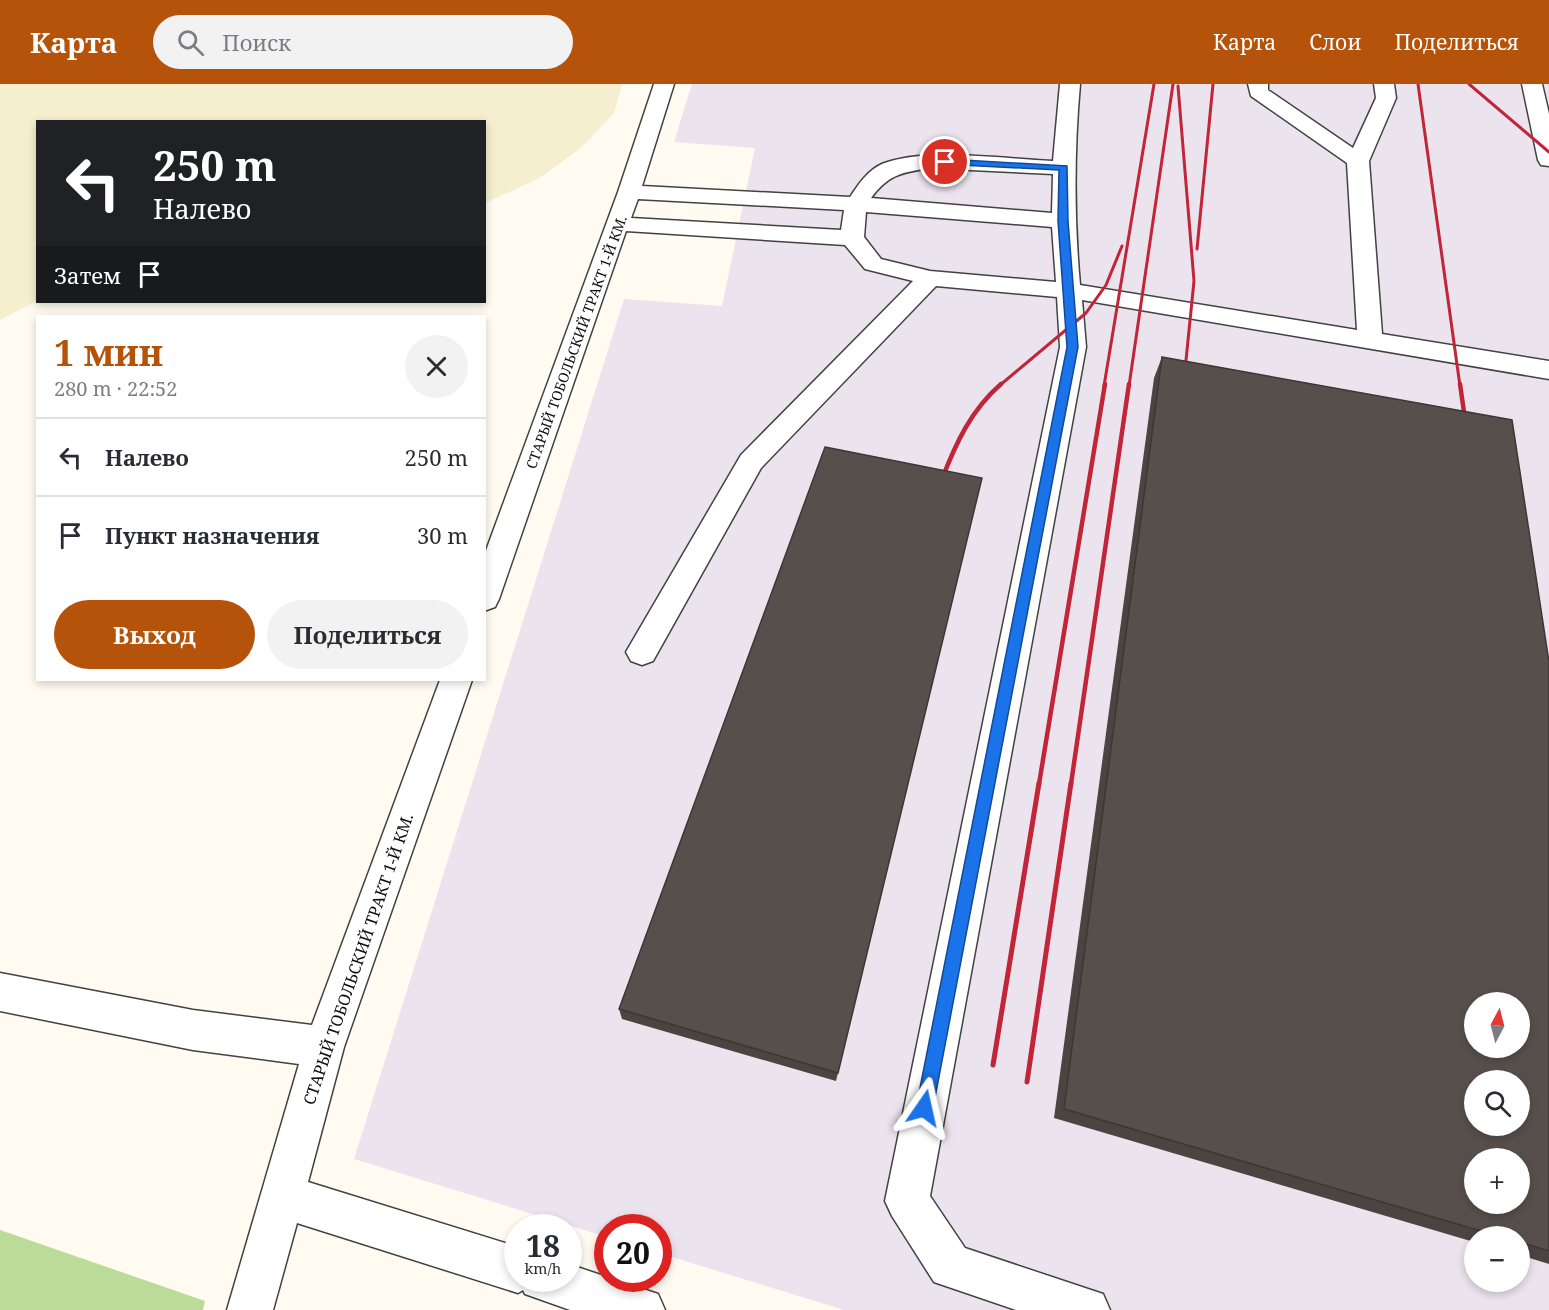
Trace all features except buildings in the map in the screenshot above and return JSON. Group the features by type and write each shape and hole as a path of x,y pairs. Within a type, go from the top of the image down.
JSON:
{"lane":[{"name":"СТАРЫЙ ТОБОЛЬСКИЙ ТРАКТ 1-Й КМ.","path":"486,593 618,224 664,84"},
{"path":"1070,84 1063,221 1070,291 1072,347 907,1201 950,1266 1087,1310"},
{"path":"1258,84 1258,92 1358,161"},
{"path":"1370,339 1358,161 1386,98 1384,84"},
{"path":"1532,84 1549,159"},
{"path":"1064,168 979,162 919,164 888,169 871,183 856,204 852,237 873,264 930,278 1070,291 1549,370"},
{"path":"629,192 856,204 1063,221"},
{"path":"618,224 852,237"},
{"path":"642,652 752,462 930,278"},
{"name":"СТАРЫЙ ТОБОЛЬСКИЙ ТРАКТ 1-Й КМ.","path":"250,1310 324,1047 456,681"},
{"path":"0,992 193,1030 324,1047"},
{"path":"281,1196 504,1266"},
{"path":"582,1291 642,1310"}],"shaded area":[{"path":"0,84 622,84 614,113 581,148 538,179 486,203 486,120 36,120 36,302 0,320"},
{"path":"692,84 1549,84 1549,1310 844,1310 672,1257 672,1214 594,1214 594,1233 582,1229 582,1214 532,1214 354,1159 624,299 722,306 755,148 674,142"}],"green space":[{"path":"0,1230 205,1301 203,1310 0,1310"}],"railway":[{"path":"1104,386 1154,84"},
{"path":"1129,386 1173,84"},
{"path":"1197,249 1213,84"},
{"path":"1418,84 1460,386"},
{"path":"1469,84 1549,152"},
{"path":"1178,86 1194,281 1185,370"},
{"path":"999,386 1086,313 1106,285 1122,246"},
{"path":"942,479 973,416 1001,384"},
{"path":"1039,784 1105,384"},
{"path":"1071,784 1129,384"},
{"path":"1460,384 1465,419"},
{"path":"993,1065 1039,783"},
{"path":"1027,1082 1071,783"}],"route":[{"path":"924,1108 1072,347 1070,291 1063,221 1064,168 945,162"}]}
